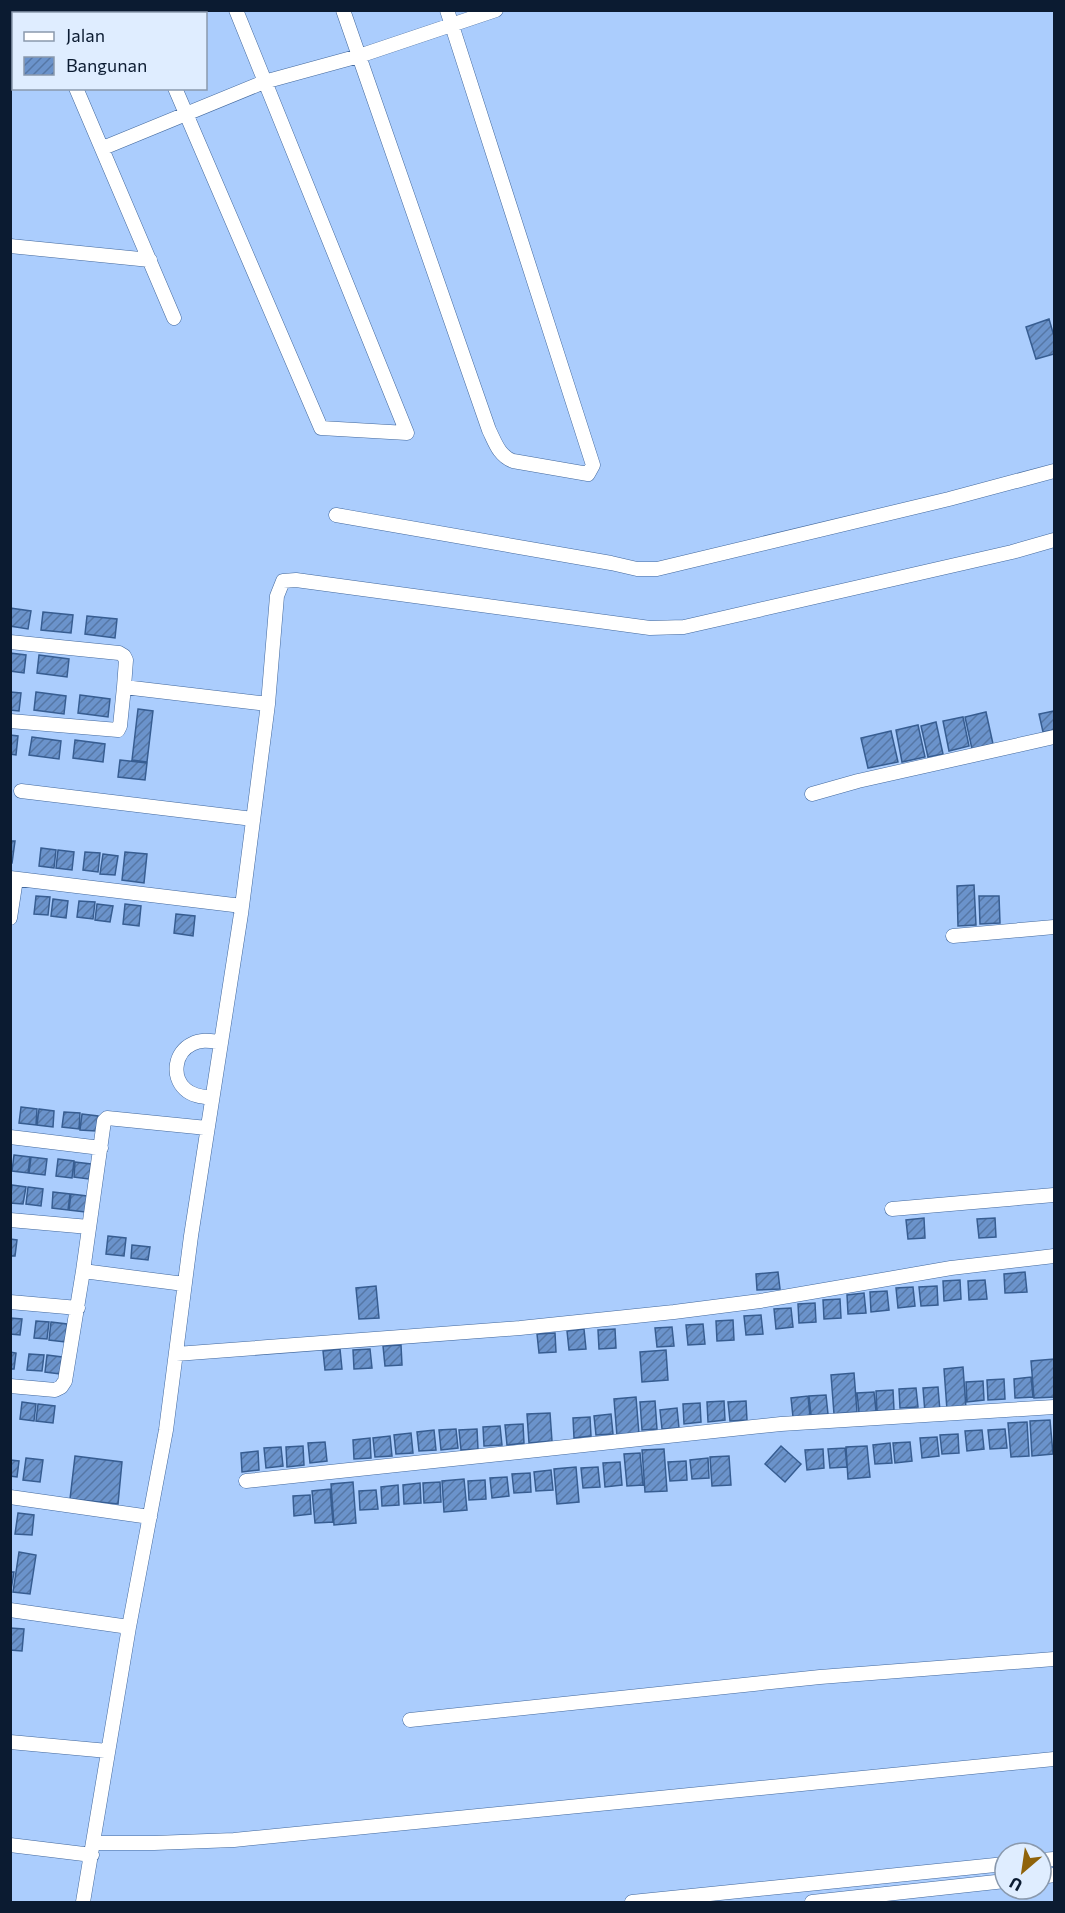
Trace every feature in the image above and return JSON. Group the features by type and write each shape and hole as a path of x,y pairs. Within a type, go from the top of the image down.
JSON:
{"street":[{"path":"176,90 321,428 407,433 236,10"},
{"path":"343,10 489,430 500,452 504,457 513,461 588,474 593,465 447,10"},
{"path":"103,148 264,82 359,56 496,10"},
{"path":"77,90 174,318"},
{"path":"10,246 150,260"},
{"path":"336,515 637,569 657,569 949,499 1054,471"},
{"path":"83,1902 129,1627 166,1430 184,1284 242,906 268,704 277,596 280,585 287,580 308,581 650,628 684,627 1000,555 1054,540"},
{"path":"10,642 120,653 126,660 120,726 117,730 10,721"},
{"path":"124,687 268,704"},
{"path":"812,794 1054,737"},
{"path":"21,791 253,819"},
{"path":"10,918 13,879 242,906"},
{"path":"953,936 1054,927"},
{"path":"212,1098 192,1094 185,1089 177,1076 177,1060 180,1053 193,1043 221,1042"},
{"path":"10,1386 55,1390 65,1381 78,1308 104,1121 107,1118 207,1128"},
{"path":"10,1137 101,1148"},
{"path":"892,1209 1054,1195"},
{"path":"10,1220 89,1227"},
{"path":"176,1354 520,1328 674,1312 760,1301 951,1268 1054,1256"},
{"path":"83,1271 184,1284"},
{"path":"10,1302 78,1308"},
{"path":"246,1481 781,1424 1054,1407"},
{"path":"10,1497 150,1517"},
{"path":"10,1610 129,1627"},
{"path":"410,1720 820,1677 1054,1659"},
{"path":"10,1742 108,1751"},
{"path":"10,1845 93,1849 154,1843 234,1840 1054,1759"},
{"path":"632,1902 993,1865"},
{"path":"812,1902 993,1882"}],"building":[{"path":"1049,319 1054,336 1054,354 1036,359 1026,327"},
{"path":"10,608 31,611 28,629 10,626"},
{"path":"43,612 73,615 71,633 41,630"},
{"path":"87,616 117,619 115,638 85,634"},
{"path":"10,653 26,655 24,673 10,671"},
{"path":"39,655 69,659 67,677 37,673"},
{"path":"10,692 21,693 19,711 10,710"},
{"path":"36,692 66,696 64,714 34,710"},
{"path":"80,695 110,699 108,717 78,713"},
{"path":"138,709 153,711 147,762 132,760"},
{"path":"1054,711 1054,730 1043,732 1039,714"},
{"path":"986,712 993,744 972,749 965,717"},
{"path":"963,717 969,746 949,751 943,721"},
{"path":"936,722 943,754 928,757 921,726"},
{"path":"918,725 925,757 902,762 896,730"},
{"path":"891,731 898,762 868,768 861,738"},
{"path":"10,735 18,736 16,755 10,754"},
{"path":"32,737 61,741 59,759 29,755"},
{"path":"75,740 105,744 103,762 73,758"},
{"path":"120,760 147,763 145,780 118,777"},
{"path":"10,841 15,841 12,863 10,863"},
{"path":"41,848 56,850 54,868 39,866"},
{"path":"58,850 74,852 72,870 56,868"},
{"path":"85,852 100,853 98,872 83,870"},
{"path":"125,852 147,854 144,883 122,880"},
{"path":"103,854 118,856 115,875 100,874"},
{"path":"974,885 976,925 958,926 957,886"},
{"path":"36,896 50,897 48,915 34,914"},
{"path":"979,896 999,896 1000,923 980,924"},
{"path":"53,899 68,901 66,918 51,916"},
{"path":"79,901 95,902 93,919 77,917"},
{"path":"97,904 113,906 110,922 95,920"},
{"path":"125,904 141,906 139,926 123,924"},
{"path":"176,914 195,916 193,936 174,933"},
{"path":"21,1107 37,1109 36,1125 19,1123"},
{"path":"39,1109 54,1111 53,1127 37,1125"},
{"path":"64,1112 80,1113 79,1129 62,1127"},
{"path":"82,1114 98,1116 96,1131 80,1130"},
{"path":"14,1155 30,1157 28,1173 12,1171"},
{"path":"31,1157 47,1159 45,1175 29,1173"},
{"path":"58,1159 74,1161 72,1178 56,1176"},
{"path":"75,1162 91,1164 89,1179 74,1177"},
{"path":"12,1185 26,1187 23,1204 10,1203"},
{"path":"28,1187 43,1189 41,1206 26,1204"},
{"path":"53,1192 70,1194 68,1210 52,1208"},
{"path":"71,1194 87,1196 85,1212 69,1210"},
{"path":"924,1218 925,1238 908,1239 906,1220"},
{"path":"995,1218 996,1237 979,1238 977,1219"},
{"path":"108,1236 126,1238 124,1256 106,1254"},
{"path":"10,1239 17,1240 15,1256 10,1256"},
{"path":"132,1245 150,1247 148,1260 131,1258"},
{"path":"778,1272 780,1289 757,1290 756,1274"},
{"path":"1025,1272 1027,1292 1005,1293 1004,1274"},
{"path":"960,1280 961,1299 944,1301 943,1281"},
{"path":"985,1280 987,1299 969,1300 968,1281"},
{"path":"376,1286 379,1318 359,1319 356,1288"},
{"path":"937,1286 938,1305 921,1306 919,1287"},
{"path":"913,1287 915,1306 898,1308 896,1288"},
{"path":"887,1291 889,1310 871,1312 870,1292"},
{"path":"864,1293 866,1313 848,1314 847,1295"},
{"path":"840,1299 841,1318 824,1319 823,1300"},
{"path":"815,1303 816,1322 799,1323 798,1304"},
{"path":"791,1308 793,1327 776,1329 774,1309"},
{"path":"761,1315 763,1334 746,1335 744,1316"},
{"path":"10,1318 22,1319 20,1335 10,1334"},
{"path":"733,1320 734,1340 717,1341 716,1321"},
{"path":"36,1321 49,1322 47,1339 34,1338"},
{"path":"51,1322 67,1324 65,1342 49,1340"},
{"path":"703,1324 705,1344 688,1345 686,1325"},
{"path":"672,1327 674,1346 657,1347 655,1328"},
{"path":"584,1329 586,1349 569,1350 567,1331"},
{"path":"615,1329 616,1348 599,1349 598,1330"},
{"path":"555,1333 556,1352 539,1353 537,1334"},
{"path":"401,1345 402,1365 385,1366 383,1346"},
{"path":"340,1349 342,1369 325,1370 323,1351"},
{"path":"370,1349 372,1368 354,1369 353,1350"},
{"path":"666,1350 668,1380 642,1382 640,1352"},
{"path":"10,1352 16,1353 14,1369 10,1369"},
{"path":"29,1354 44,1355 42,1371 27,1370"},
{"path":"47,1355 62,1357 60,1374 45,1372"},
{"path":"1054,1359 1054,1397 1034,1398 1031,1361"},
{"path":"963,1367 966,1408 947,1410 944,1369"},
{"path":"854,1373 857,1412 834,1414 831,1375"},
{"path":"1031,1377 1033,1397 1015,1398 1014,1379"},
{"path":"1004,1379 1005,1399 988,1400 987,1380"},
{"path":"983,1381 984,1400 967,1402 966,1382"},
{"path":"938,1387 940,1411 925,1413 923,1388"},
{"path":"916,1388 918,1407 900,1408 899,1389"},
{"path":"893,1390 894,1410 877,1411 876,1391"},
{"path":"874,1392 876,1411 859,1413 857,1393"},
{"path":"826,1395 828,1414 811,1415 809,1396"},
{"path":"808,1396 810,1416 793,1417 791,1398"},
{"path":"636,1397 639,1434 617,1436 614,1399"},
{"path":"655,1401 657,1429 642,1430 640,1402"},
{"path":"724,1401 725,1420 708,1422 707,1402"},
{"path":"746,1401 747,1420 730,1421 728,1402"},
{"path":"22,1402 36,1404 34,1421 20,1419"},
{"path":"700,1403 701,1422 684,1424 683,1404"},
{"path":"38,1404 55,1406 53,1423 36,1421"},
{"path":"677,1408 679,1428 662,1429 660,1410"},
{"path":"550,1413 552,1441 529,1443 527,1414"},
{"path":"611,1414 613,1434 596,1435 594,1416"},
{"path":"590,1417 591,1436 574,1438 573,1418"},
{"path":"1050,1420 1053,1454 1032,1456 1030,1421"},
{"path":"1027,1422 1029,1456 1011,1457 1008,1423"},
{"path":"523,1424 524,1443 507,1445 505,1425"},
{"path":"500,1426 502,1445 484,1446 483,1427"},
{"path":"456,1429 458,1448 441,1450 439,1430"},
{"path":"477,1429 478,1449 461,1450 459,1430"},
{"path":"1005,1429 1007,1448 990,1449 988,1430"},
{"path":"434,1430 436,1450 419,1451 417,1432"},
{"path":"982,1430 984,1449 967,1451 965,1431"},
{"path":"411,1433 413,1453 396,1454 394,1435"},
{"path":"958,1434 959,1453 942,1454 940,1435"},
{"path":"390,1436 392,1456 375,1457 373,1438"},
{"path":"937,1437 939,1456 922,1458 920,1438"},
{"path":"370,1438 371,1458 354,1459 353,1440"},
{"path":"325,1442 327,1461 310,1463 308,1443"},
{"path":"910,1442 912,1461 895,1463 893,1443"},
{"path":"890,1443 892,1463 875,1464 873,1445"},
{"path":"303,1446 304,1465 287,1467 286,1447"},
{"path":"781,1446 801,1464 785,1482 765,1464"},
{"path":"867,1446 870,1477 848,1479 846,1447"},
{"path":"281,1447 283,1466 266,1468 264,1448"},
{"path":"845,1448 847,1467 830,1468 828,1449"},
{"path":"664,1449 667,1491 645,1492 642,1450"},
{"path":"823,1449 824,1468 807,1470 805,1450"},
{"path":"258,1451 259,1470 242,1472 241,1453"},
{"path":"640,1453 643,1485 627,1486 624,1454"},
{"path":"75,1456 122,1462 118,1504 70,1499"},
{"path":"729,1456 731,1485 712,1486 710,1457"},
{"path":"26,1458 43,1460 40,1482 23,1480"},
{"path":"708,1458 709,1478 692,1479 690,1460"},
{"path":"10,1460 19,1461 17,1477 10,1476"},
{"path":"686,1461 687,1480 670,1481 668,1462"},
{"path":"620,1462 622,1485 605,1487 603,1463"},
{"path":"576,1467 579,1502 557,1504 554,1469"},
{"path":"598,1467 600,1487 583,1488 581,1468"},
{"path":"551,1470 553,1490 536,1491 534,1472"},
{"path":"530,1473 531,1492 514,1493 512,1474"},
{"path":"507,1477 509,1496 492,1498 490,1478"},
{"path":"464,1479 467,1510 444,1512 442,1481"},
{"path":"485,1480 486,1499 469,1500 468,1481"},
{"path":"353,1482 356,1523 334,1525 331,1484"},
{"path":"440,1482 441,1502 424,1503 423,1483"},
{"path":"420,1483 421,1503 404,1504 403,1485"},
{"path":"398,1485 399,1505 382,1506 381,1487"},
{"path":"330,1489 333,1522 315,1523 312,1491"},
{"path":"376,1490 378,1509 360,1510 359,1491"},
{"path":"310,1495 311,1514 294,1516 293,1496"},
{"path":"18,1513 34,1515 32,1535 15,1534"},
{"path":"19,1552 36,1555 30,1594 13,1592"},
{"path":"10,1572 14,1572 11,1590 10,1590"},
{"path":"10,1628 24,1629 22,1651 10,1650"}]}
